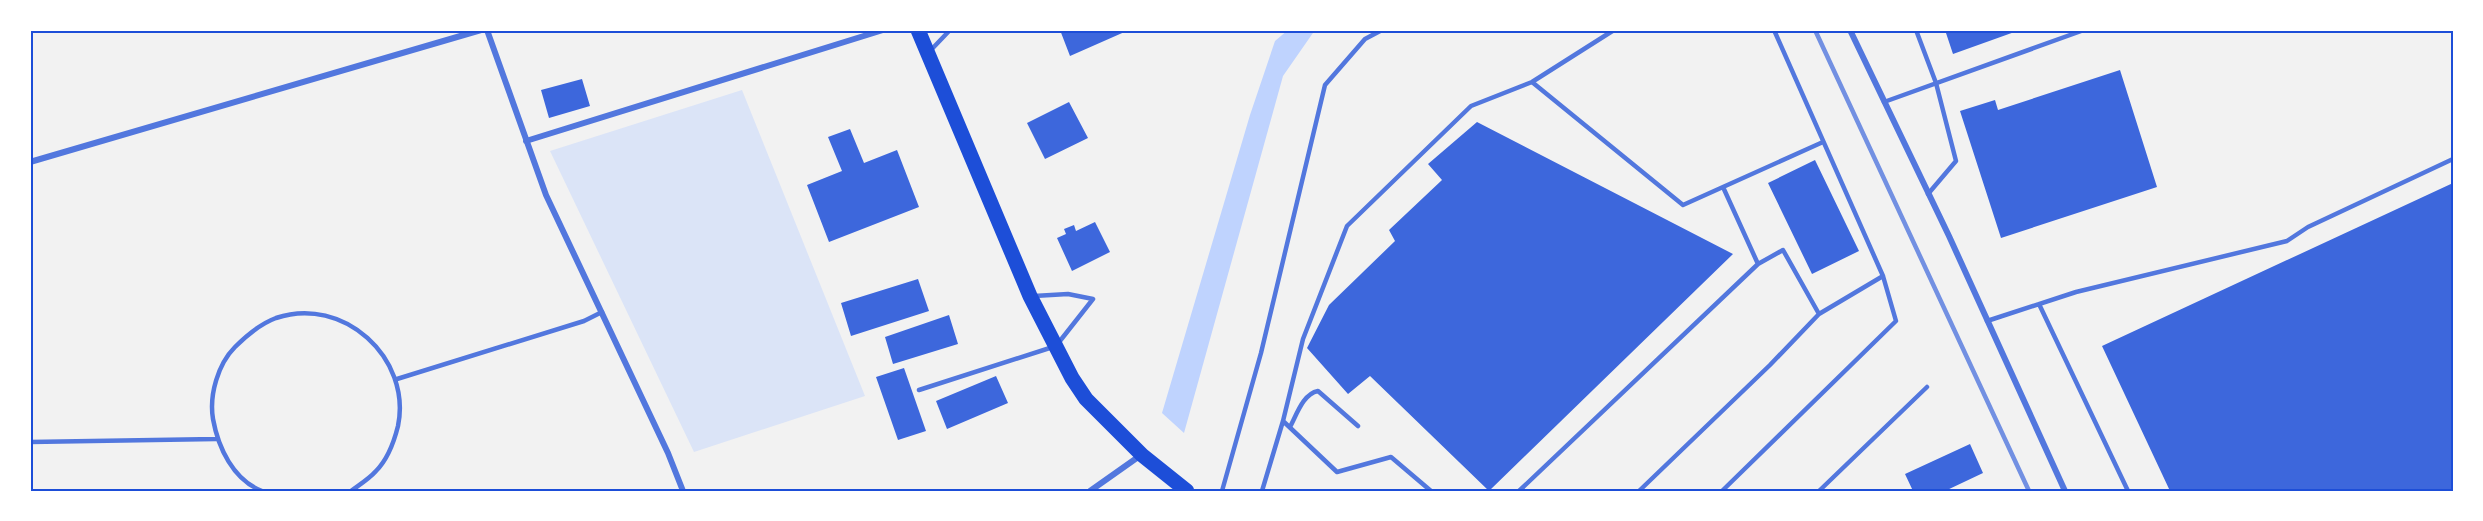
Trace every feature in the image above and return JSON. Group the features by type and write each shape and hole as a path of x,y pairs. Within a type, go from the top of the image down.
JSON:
{"main road":[{"path":"918,30 1030,296 1072,378 1086,399 1142,455 1187,491"}],"street":[{"path":"30,162 481,30"},
{"path":"487,30 546,195 668,453 683,491"},
{"path":"526,141 884,30"},
{"path":"1850,30 1929,194 2065,491"},
{"path":"1090,491 1142,455"}],"lane":[{"path":"929,53 950,30"},
{"path":"1222,491 1261,353 1325,85 1365,39 1382,30"},
{"path":"1262,491 1304,339 1347,226 1471,106 1532,82 1614,30"},
{"path":"1722,491 1896,321 1883,276 1774,30"},
{"path":"1916,30 1936,83 1956,161 1929,194"},
{"path":"1884,102 2084,30"},
{"path":"1532,82 1683,205 1824,142"},
{"path":"1987,321 2076,292 2287,241 2307,228 2453,159"},
{"path":"1723,187 1758,264"},
{"path":"1519,491 1758,264 1783,250 1819,314"},
{"path":"1639,491 1770,365 1819,314 1883,276"},
{"path":"919,390 1056,346 1093,299 1068,294 1030,296"},
{"path":"2039,304 2128,491"},
{"path":"397,380 584,321 602,312"},
{"path":"262,491 232,467 216,439 211,410 216,380 229,353 250,332 277,318 306,314 336,318 362,332 383,353 397,380 401,412 394,444 376,471 351,491"},
{"path":"1819,491 1927,387"},
{"path":"1290,428 1302,405 1313,392 1318,391 1358,426"},
{"path":"1283,421 1337,472 1391,457 1431,491"},
{"path":"30,442 216,439"}],"shaded area":[{"path":"742,90 865,396 694,452 550,151"}],"water":[{"path":"1288,30 1315,30 1283,76 1184,433 1162,413 1250,115 1275,41"}],"building":[{"path":"1060,30 1129,30 1070,56"},
{"path":"1945,30 2020,30 1953,54"},
{"path":"2120,70 2157,187 2001,238 1960,111 1995,100 1998,110"},
{"path":"582,79 590,106 549,118 541,90"},
{"path":"1069,102 1088,138 1045,159 1027,123"},
{"path":"1477,122 1733,254 1489,491 1370,376 1348,394 1307,348 1329,305 1395,241 1389,230 1442,180 1428,164"},
{"path":"850,129 864,163 897,150 919,207 829,242 807,185 842,171 828,137"},
{"path":"1815,160 1859,251 1812,274 1768,183"},
{"path":"2453,183 2453,491 2170,491 2102,346"},
{"path":"1095,222 1110,252 1072,271 1057,238 1066,234 1064,229 1074,225 1076,231"},
{"path":"918,279 929,311 851,336 841,303"},
{"path":"949,315 958,344 893,364 885,337"},
{"path":"904,368 926,431 898,440 876,377"},
{"path":"996,376 1008,403 947,429 936,401"},
{"path":"1970,444 1983,473 1945,491 1913,491 1905,474"}],"railway":[{"path":"1815,30 2029,491"}]}
